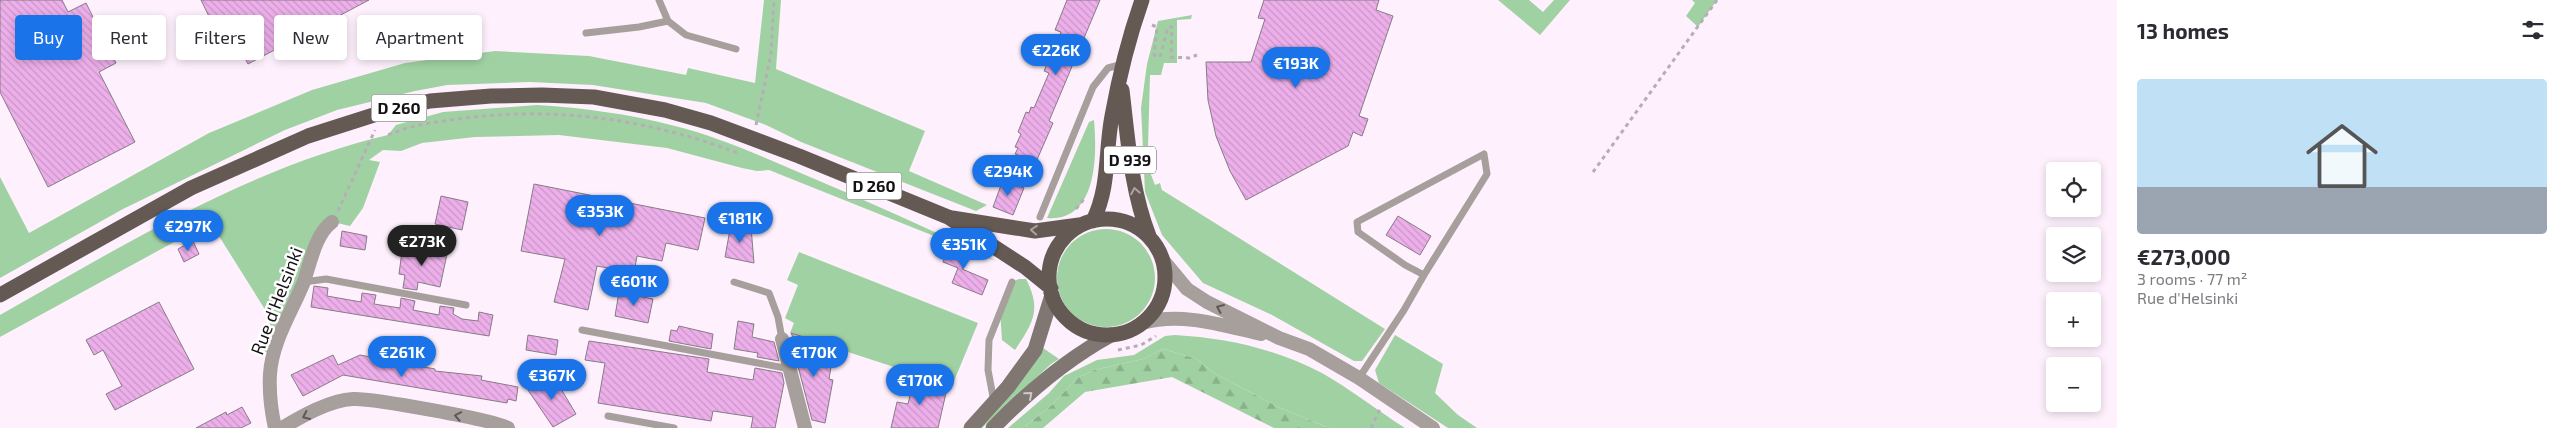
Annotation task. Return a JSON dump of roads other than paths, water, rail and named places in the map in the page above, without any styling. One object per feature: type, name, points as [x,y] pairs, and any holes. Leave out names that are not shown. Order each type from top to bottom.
[{"type":"main road","name":"D 939","points":[[1088,223],[1105,192],[1112,115],[1124,63],[1142,0]]},
{"type":"main road","name":"D 939","points":[[1121,79],[1128,147],[1136,196],[1150,238]]},
{"type":"main road","name":"D 260","points":[[0,295],[192,188],[308,136],[380,112],[430,101],[499,96],[594,97],[665,110],[711,122],[948,217],[1025,267],[1051,291]]},
{"type":"main road","name":"D 260","points":[[948,217],[1035,231],[1088,223]]},
{"type":"main road","points":[[971,428],[1035,350],[1051,291],[1050,273],[1053,258],[1059,244],[1070,233],[1088,223],[1103,219],[1124,221],[1150,238],[1162,258],[1164,270],[1162,294],[1154,310],[1142,323],[1123,332],[1111,334],[1089,332],[1063,314],[1051,291]]},
{"type":"main road","points":[[993,428],[1032,391],[1073,358],[1111,334]]},
{"type":"street","name":"Rue d'Helsinki","points":[[275,428],[271,408],[270,373],[275,348],[310,262],[327,226],[332,222]]},
{"type":"street","points":[[1162,258],[1187,289],[1207,302],[1279,338],[1309,349],[1359,378],[1431,428]]},
{"type":"street","points":[[1142,323],[1162,318],[1177,318],[1209,322],[1279,338]]},
{"type":"street","points":[[782,338],[805,428]]},
{"type":"street","points":[[282,428],[331,404],[353,399],[444,413],[508,428]]},
{"type":"lane","points":[[659,0],[668,21],[686,35],[736,49]]},
{"type":"lane","points":[[586,33],[639,28],[668,21]]},
{"type":"lane","points":[[1040,217],[1093,87],[1108,68],[1124,63]]},
{"type":"lane","points":[[1359,378],[1404,310],[1487,174],[1484,154],[1357,222],[1358,232],[1405,265],[1424,275]]},
{"type":"lane","points":[[303,282],[326,279],[466,305]]},
{"type":"lane","points":[[734,282],[769,293],[778,317],[782,338]]},
{"type":"lane","points":[[994,402],[988,370],[989,340],[1012,282]]},
{"type":"lane","points":[[582,330],[790,369]]},
{"type":"lane","points":[[608,416],[674,428]]}]
